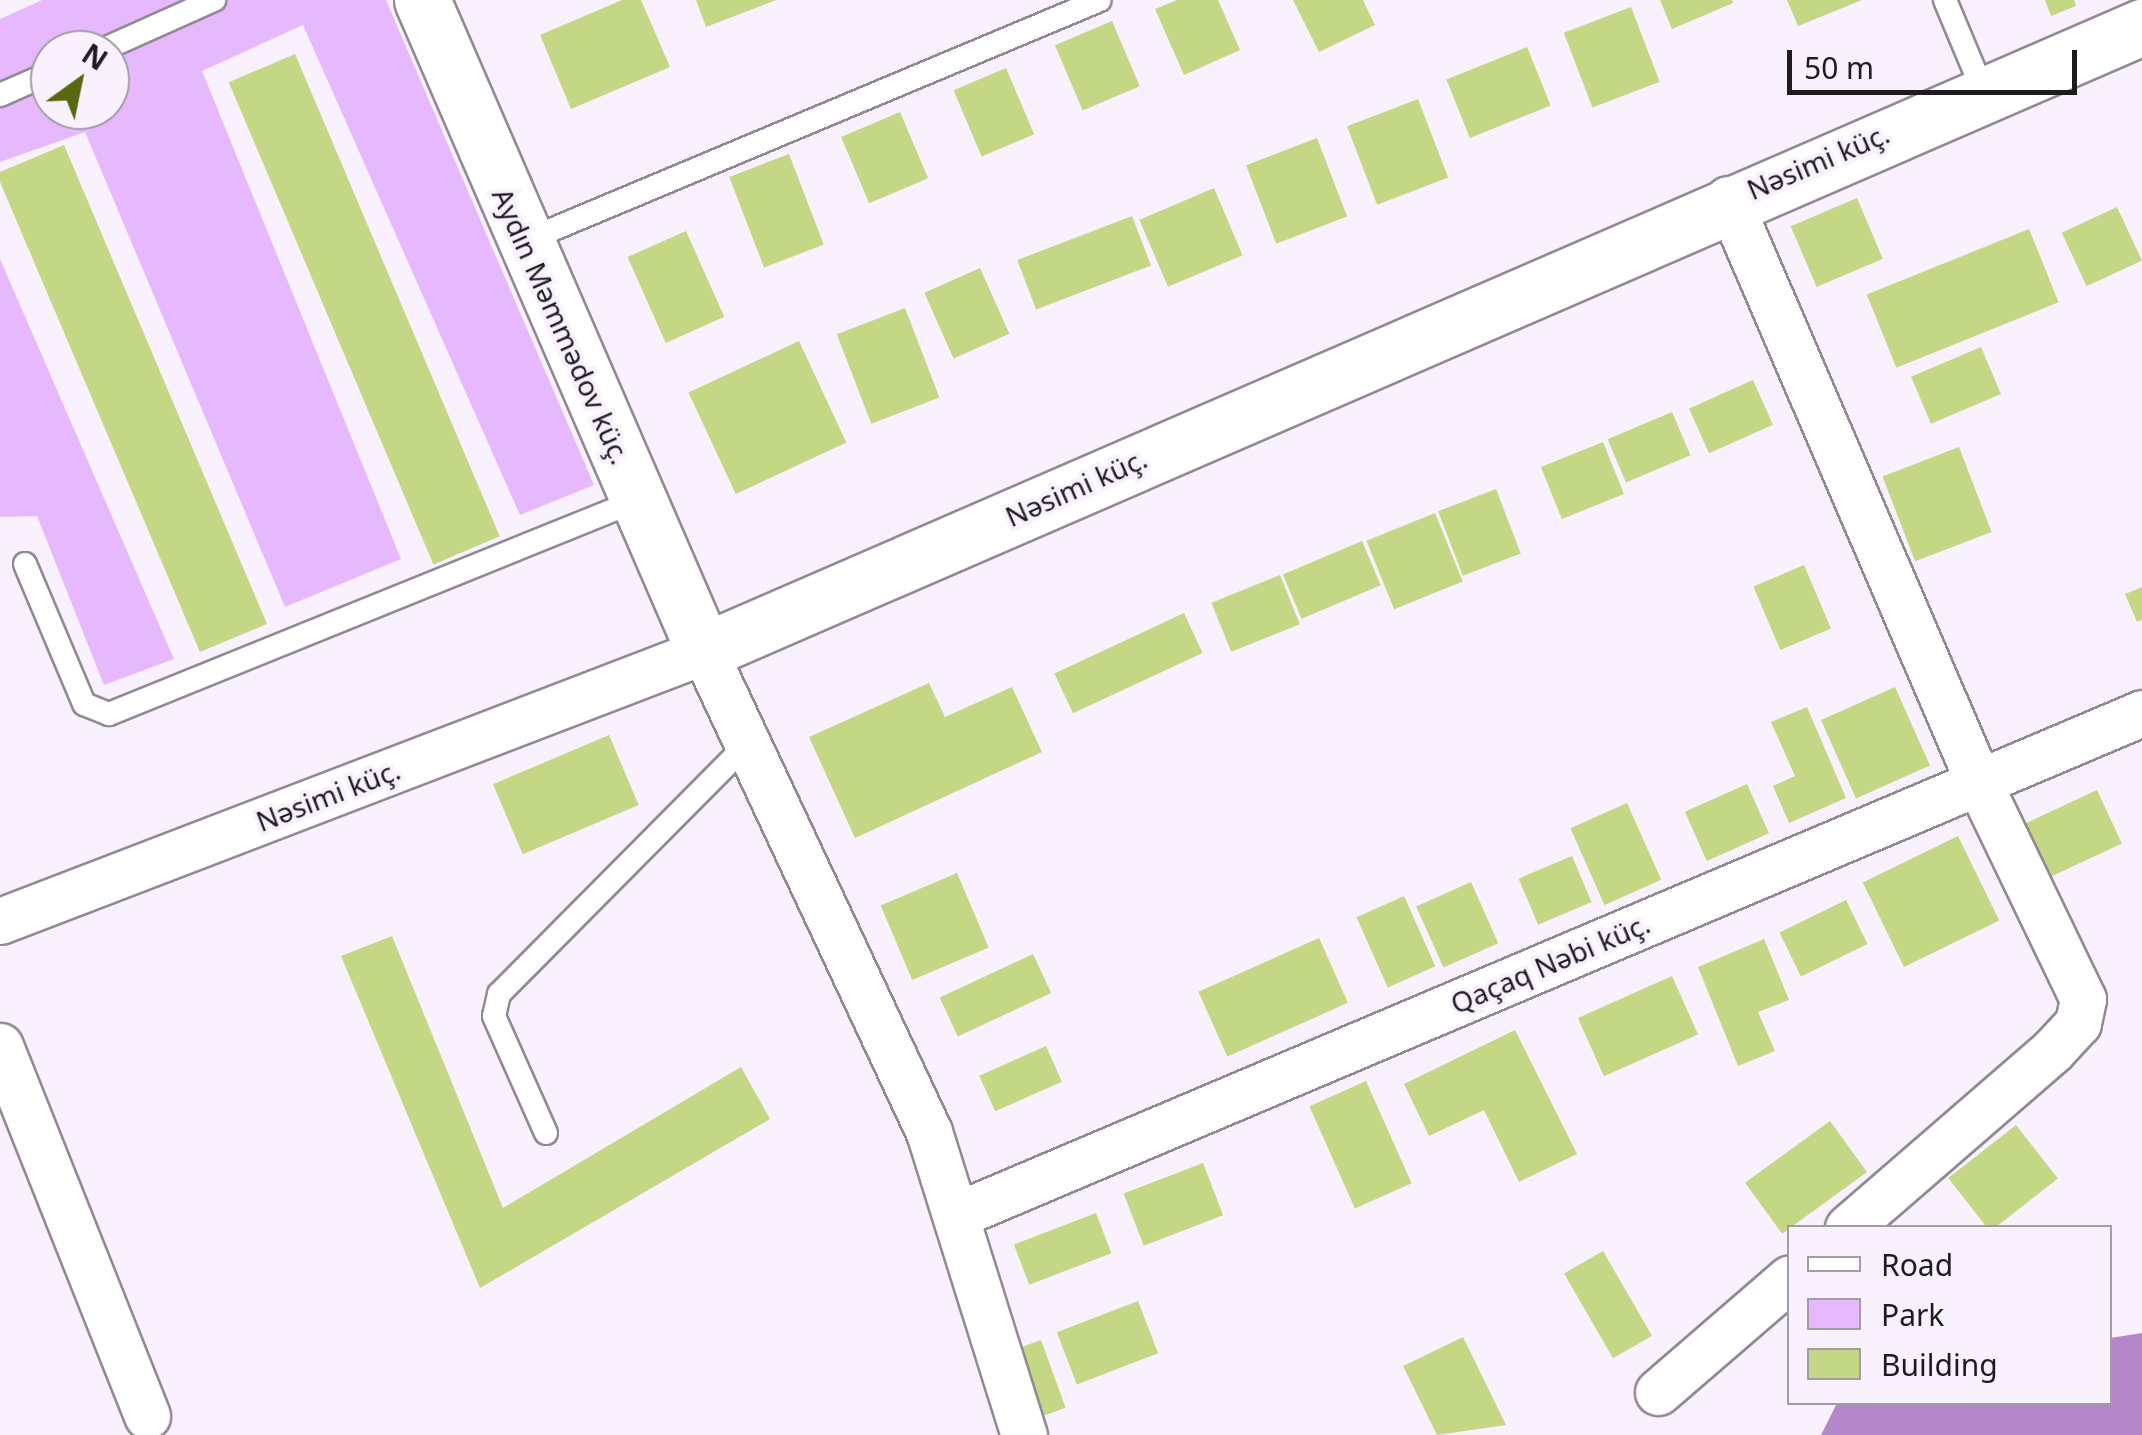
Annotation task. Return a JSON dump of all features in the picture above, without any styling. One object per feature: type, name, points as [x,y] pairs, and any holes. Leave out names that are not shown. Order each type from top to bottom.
[{"type":"street","name":"Aydın Məmmədov küç.","points":[[422,0],[704,651]]},
{"type":"street","name":"Nəsimi küç.","points":[[0,921],[704,651],[1728,199],[2142,27]]},
{"type":"street","points":[[1728,199],[1978,781],[2082,999],[2078,1023],[1851,1225]]},
{"type":"street","points":[[704,651],[960,1214],[1024,1435]]},
{"type":"street","name":"Qaçaq Nəbi küç.","points":[[960,1214],[2142,713]]},
{"type":"street","points":[[0,1046],[147,1416]]},
{"type":"street","points":[[1658,1392],[1787,1281]]},
{"type":"lane","points":[[130,38],[214,0]]},
{"type":"lane","points":[[524,242],[1100,0]]},
{"type":"lane","points":[[1946,0],[1983,91]]},
{"type":"lane","points":[[0,96],[30,82]]},
{"type":"lane","points":[[24,564],[84,704],[109,714],[638,500]]},
{"type":"lane","points":[[546,1134],[494,1016],[499,994],[748,743]]},
{"type":"green space","points":[[42,0],[386,0],[594,485],[520,515],[303,25],[202,71],[401,559],[285,607],[85,132],[0,162],[0,19]]},
{"type":"green space","points":[[0,259],[174,659],[104,685],[37,516],[0,517]]},
{"type":"shaded area","points":[[2142,1333],[2142,1435],[1821,1435],[1836,1405],[2112,1405],[2112,1338]]},
{"type":"building","points":[[622,0],[641,0],[670,67],[571,109],[540,35]]},
{"type":"building","points":[[696,0],[776,0],[706,27]]},
{"type":"building","points":[[1177,0],[1218,0],[1240,50],[1184,75],[1155,9]]},
{"type":"building","points":[[1293,0],[1363,0],[1375,25],[1319,52]]},
{"type":"building","points":[[1660,0],[1732,0],[1733,3],[1672,29]]},
{"type":"building","points":[[1787,0],[1862,0],[1798,26]]},
{"type":"building","points":[[2045,0],[2074,0],[2076,6],[2051,16]]},
{"type":"building","points":[[1631,7],[1660,82],[1592,107],[1564,33]]},
{"type":"building","points":[[1112,21],[1140,86],[1083,111],[1055,45]]},
{"type":"building","points":[[1527,47],[1551,105],[1470,138],[1446,80]]},
{"type":"building","points":[[295,54],[500,536],[433,564],[229,82]]},
{"type":"building","points":[[1006,68],[1034,134],[982,157],[954,90]]},
{"type":"building","points":[[1418,99],[1448,177],[1377,205],[1347,126]]},
{"type":"building","points":[[900,112],[928,178],[869,203],[841,137]]},
{"type":"building","points":[[1317,138],[1347,216],[1276,244],[1246,165]]},
{"type":"building","points":[[64,145],[267,624],[200,652],[0,182],[0,172]]},
{"type":"building","points":[[789,154],[824,245],[764,267],[729,177]]},
{"type":"building","points":[[1214,188],[1243,255],[1168,287],[1139,220]]},
{"type":"building","points":[[1857,198],[1883,259],[1817,287],[1791,226]]},
{"type":"building","points":[[2117,207],[2142,260],[2087,286],[2062,233]]},
{"type":"building","points":[[1132,216],[1151,265],[1036,310],[1017,260]]},
{"type":"building","points":[[2029,229],[2059,302],[1896,368],[1867,295]]},
{"type":"building","points":[[686,231],[724,317],[666,343],[628,257]]},
{"type":"building","points":[[980,268],[1009,334],[954,359],[924,293]]},
{"type":"building","points":[[905,308],[939,398],[871,424],[837,334]]},
{"type":"building","points":[[799,341],[846,443],[736,494],[688,393]]},
{"type":"building","points":[[1981,347],[2001,394],[1931,424],[1911,377]]},
{"type":"building","points":[[1753,380],[1773,425],[1709,453],[1689,408]]},
{"type":"building","points":[[1672,412],[1690,455],[1626,483],[1608,439]]},
{"type":"building","points":[[1603,442],[1624,494],[1562,519],[1541,467]]},
{"type":"building","points":[[1959,447],[1992,532],[1915,561],[1882,476]]},
{"type":"building","points":[[1496,489],[1521,553],[1463,576],[1438,511]]},
{"type":"building","points":[[1435,513],[1463,582],[1394,609],[1366,541]]},
{"type":"building","points":[[1362,541],[1381,585],[1302,619],[1283,575]]},
{"type":"building","points":[[1804,565],[1831,629],[1780,650],[1753,586]]},
{"type":"building","points":[[1280,575],[1300,624],[1231,652],[1211,603]]},
{"type":"building","points":[[2142,587],[2142,620],[2137,622],[2125,594]]},
{"type":"building","points":[[1184,613],[1203,653],[1073,713],[1054,673]]},
{"type":"building","points":[[929,683],[945,717],[1012,687],[1042,752],[855,838],[809,737]]},
{"type":"building","points":[[1895,687],[1930,766],[1856,799],[1821,720]]},
{"type":"building","points":[[1807,707],[1846,798],[1789,823],[1773,786],[1795,776],[1771,722]]},
{"type":"building","points":[[609,735],[639,805],[523,854],[493,784]]},
{"type":"building","points":[[1747,784],[1769,833],[1707,861],[1685,812]]},
{"type":"building","points":[[2097,790],[2122,843],[2043,880],[2018,827]]},
{"type":"building","points":[[1627,803],[1661,880],[1605,905],[1570,828]]},
{"type":"building","points":[[1958,836],[1999,920],[1904,967],[1863,882]]},
{"type":"building","points":[[1572,856],[1592,902],[1538,925],[1519,879]]},
{"type":"building","points":[[957,873],[989,948],[912,980],[881,905]]},
{"type":"building","points":[[1471,882],[1498,943],[1443,968],[1416,906]]},
{"type":"building","points":[[1404,896],[1435,966],[1388,987],[1356,917]]},
{"type":"building","points":[[1846,900],[1867,944],[1801,976],[1779,932]]},
{"type":"building","points":[[392,936],[503,1208],[741,1067],[770,1119],[480,1288],[341,956]]},
{"type":"building","points":[[1319,938],[1348,1003],[1227,1057],[1198,992]]},
{"type":"building","points":[[1764,939],[1789,1000],[1758,1012],[1775,1051],[1738,1066],[1698,967]]},
{"type":"building","points":[[1033,954],[1051,993],[958,1037],[940,998]]},
{"type":"building","points":[[1672,976],[1698,1034],[1604,1076],[1578,1018]]},
{"type":"building","points":[[1515,1030],[1577,1154],[1519,1182],[1484,1110],[1429,1136],[1404,1084]]},
{"type":"building","points":[[1046,1046],[1062,1082],[995,1111],[979,1076]]},
{"type":"building","points":[[1366,1081],[1412,1183],[1355,1209],[1309,1106]]},
{"type":"building","points":[[1830,1121],[1867,1172],[1794,1225],[1787,1225],[1782,1234],[1745,1183]]},
{"type":"building","points":[[2016,1125],[2058,1179],[1998,1225],[1985,1225],[1948,1178]]},
{"type":"building","points":[[1203,1163],[1223,1215],[1144,1246],[1124,1193]]},
{"type":"building","points":[[1096,1213],[1111,1253],[1029,1285],[1014,1245]]},
{"type":"building","points":[[1603,1251],[1652,1336],[1613,1358],[1564,1274]]},
{"type":"building","points":[[1138,1301],[1158,1353],[1077,1384],[1057,1332]]},
{"type":"building","points":[[1463,1337],[1506,1425],[1437,1435],[1403,1366]]},
{"type":"building","points":[[1041,1340],[1066,1408],[1037,1418],[1013,1350]]}]
